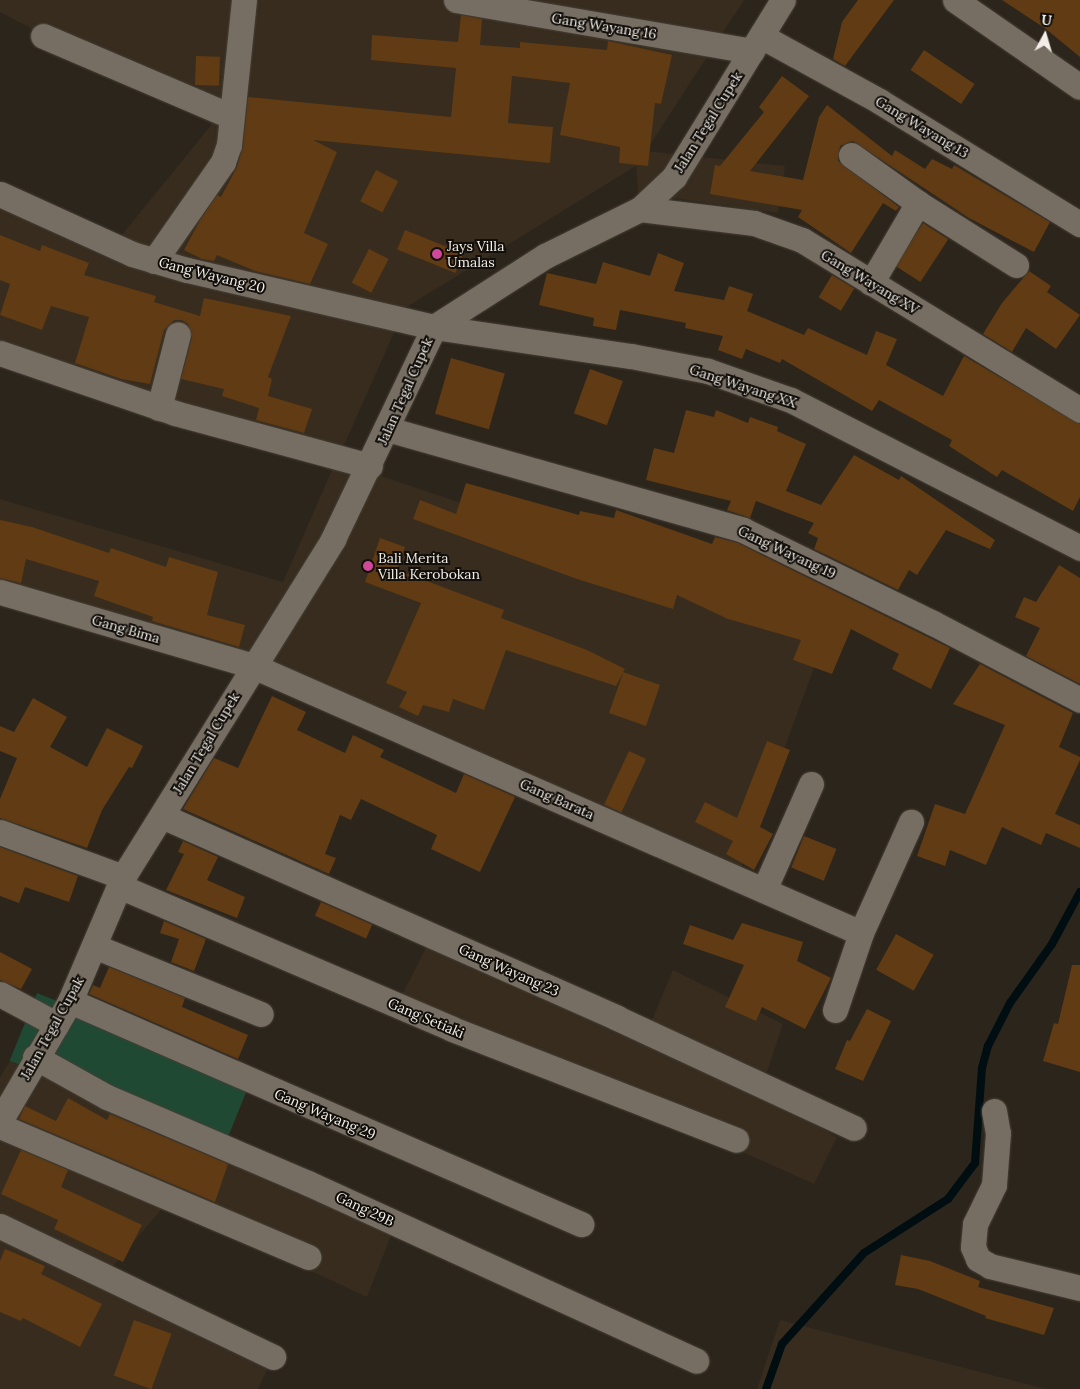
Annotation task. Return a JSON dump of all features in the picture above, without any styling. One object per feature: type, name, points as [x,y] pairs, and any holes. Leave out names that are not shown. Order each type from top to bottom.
[{"type":"street","points":[[154,260],[223,162],[229,145],[244,0]]},
{"type":"street","name":"Gang Wayang 16","points":[[456,0],[756,44]]},
{"type":"street","name":"Jalan Tegal Cupek","points":[[121,882],[333,539],[388,429],[434,326],[545,256],[640,209],[674,177],[783,0]]},
{"type":"street","points":[[955,0],[1080,87]]},
{"type":"street","points":[[43,36],[231,116]]},
{"type":"street","name":"Gang Wayang 13","points":[[756,44],[879,100],[1080,224]]},
{"type":"street","points":[[852,155],[918,204],[1016,265]]},
{"type":"street","name":"Gang Wayang 20","points":[[0,194],[78,232],[154,260],[434,326]]},
{"type":"street","points":[[871,282],[918,204]]},
{"type":"street","name":"Gang Wayang XV","points":[[640,209],[754,223],[779,230],[871,282],[1080,410]]},
{"type":"street","name":"Gang Wayang XX","points":[[434,326],[631,356],[708,371],[791,400],[1080,548]]},
{"type":"street","points":[[159,408],[178,334]]},
{"type":"street","points":[[0,353],[159,408],[370,466]]},
{"type":"street","name":"Gang Wayang 19","points":[[388,429],[743,530],[932,623],[1080,700]]},
{"type":"street","name":"Gang Bima","points":[[0,592],[253,666]]},
{"type":"street","name":"Gang Barata","points":[[253,666],[861,933]]},
{"type":"street","points":[[764,890],[811,784]]},
{"type":"street","name":"Gang Wayang 23","points":[[162,816],[617,1018],[854,1128]]},
{"type":"street","points":[[834,1010],[861,933],[911,822]]},
{"type":"street","name":"Gang Setiaki","points":[[0,832],[121,882],[452,1029],[736,1140]]},
{"type":"street","name":"Jalan Tegal Cupak","points":[[0,1121],[35,1057],[70,1001],[121,882]]},
{"type":"street","points":[[94,946],[261,1014]]},
{"type":"street","points":[[0,994],[56,1024]]},
{"type":"street","name":"Gang Wayang 29","points":[[70,1001],[581,1224]]},
{"type":"street","name":"Gang 29B","points":[[35,1057],[107,1097],[308,1183],[696,1360]]},
{"type":"street","points":[[994,1111],[998,1134],[994,1185],[975,1224],[973,1247],[978,1259],[990,1266],[1080,1288]]},
{"type":"street","points":[[0,1126],[308,1258]]},
{"type":"street","points":[[0,1226],[273,1357]]},
{"type":"shaded area","points":[[0,0],[744,0],[646,151],[785,166],[778,213],[638,193],[636,166],[405,308],[337,461],[829,627],[738,875],[227,664],[0,591],[0,499],[283,582],[336,461],[0,340],[0,195],[107,253],[212,124],[0,12]]},
{"type":"shaded area","points":[[430,940],[645,1037],[673,970],[783,1024],[760,1093],[837,1137],[814,1184],[400,999]]},
{"type":"shaded area","points":[[10,1061],[217,1155],[394,1228],[367,1297],[166,1204],[102,1279],[270,1364],[258,1389],[0,1389],[0,1077]]},
{"type":"shaded area","points":[[780,1320],[1046,1389],[757,1389]]},
{"type":"green space","points":[[37,993],[251,1080],[224,1147],[10,1061]]},
{"type":"building","points":[[858,0],[894,0],[845,66],[833,59],[842,22]]},
{"type":"building","points":[[1002,0],[1080,0],[1080,57],[1046,29]]},
{"type":"building","points":[[461,15],[482,19],[480,45],[520,48],[520,42],[607,50],[608,41],[672,55],[661,104],[655,103],[648,166],[619,163],[620,147],[560,135],[570,83],[512,76],[508,123],[553,127],[550,163],[313,140],[337,152],[304,233],[328,244],[310,284],[255,271],[217,255],[214,261],[202,259],[184,250],[200,220],[217,195],[221,197],[237,167],[243,147],[248,97],[451,117],[456,68],[371,60],[372,35],[458,42]]},
{"type":"building","points":[[924,50],[975,84],[961,104],[911,70]]},
{"type":"building","points":[[196,56],[220,57],[219,86],[195,85]]},
{"type":"building","points":[[782,76],[809,96],[750,171],[803,180],[819,117],[827,105],[892,156],[895,150],[925,169],[932,159],[952,169],[954,165],[1050,222],[1034,252],[969,218],[853,141],[840,146],[838,161],[899,207],[896,211],[883,203],[851,253],[798,217],[802,210],[710,194],[715,165],[720,166],[764,112],[759,107]]},
{"type":"building","points":[[376,170],[398,181],[382,213],[360,201]]},
{"type":"building","points":[[923,223],[948,239],[920,282],[895,266]]},
{"type":"building","points":[[405,230],[463,254],[456,273],[397,249]]},
{"type":"building","points":[[0,235],[40,251],[42,245],[89,263],[84,275],[156,296],[154,302],[200,316],[204,298],[291,316],[268,377],[272,379],[268,396],[312,409],[304,433],[256,420],[259,408],[222,396],[224,389],[181,379],[192,337],[188,324],[182,320],[174,320],[164,330],[150,384],[121,379],[75,363],[89,317],[51,306],[42,330],[0,315],[10,284],[0,280]]},
{"type":"building","points":[[369,249],[389,259],[371,293],[352,283]]},
{"type":"building","points":[[658,253],[684,263],[674,291],[724,300],[729,286],[753,294],[747,311],[804,335],[808,328],[867,355],[876,331],[897,339],[886,365],[943,396],[964,356],[1080,424],[1080,497],[1073,511],[1002,470],[997,477],[949,446],[952,440],[879,400],[872,411],[782,359],[780,363],[746,349],[742,359],[718,350],[723,336],[685,328],[686,323],[620,310],[616,330],[593,326],[594,318],[539,305],[547,273],[596,284],[603,262],[650,276]]},
{"type":"building","points":[[1029,271],[1051,286],[1047,292],[1080,315],[1056,349],[1026,328],[1012,352],[983,334],[1002,303]]},
{"type":"building","points":[[832,275],[854,288],[841,311],[819,297]]},
{"type":"building","points":[[451,358],[505,373],[489,429],[435,414]]},
{"type":"building","points":[[590,369],[623,381],[607,425],[574,413]]},
{"type":"building","points":[[686,410],[714,417],[716,410],[748,423],[750,417],[778,427],[777,431],[806,444],[786,491],[821,505],[854,455],[899,480],[901,476],[995,540],[990,549],[946,530],[917,575],[909,570],[898,590],[814,549],[818,538],[808,533],[814,523],[756,501],[750,518],[727,510],[731,501],[646,480],[654,448],[674,453]]},
{"type":"building","points":[[466,483],[579,515],[580,511],[614,518],[616,510],[712,544],[715,537],[738,543],[950,648],[931,689],[892,669],[899,654],[851,629],[832,674],[793,660],[801,640],[728,619],[677,595],[673,609],[577,579],[413,519],[420,500],[456,514]]},
{"type":"building","points":[[0,520],[32,527],[109,553],[111,548],[166,567],[169,557],[218,572],[207,615],[245,625],[239,647],[152,621],[153,617],[94,596],[99,581],[26,559],[21,583],[0,578]]},
{"type":"building","points":[[380,538],[405,547],[397,570],[504,610],[501,618],[587,650],[625,669],[623,672],[660,685],[646,726],[609,713],[623,673],[616,686],[506,650],[484,710],[453,699],[449,712],[423,705],[418,716],[399,707],[407,692],[386,683],[421,603],[365,582]]},
{"type":"building","points":[[1059,565],[1080,578],[1080,684],[1026,656],[1040,628],[1015,617],[1024,597],[1036,602]]},
{"type":"building","points":[[980,664],[1073,713],[1059,747],[1080,757],[1080,760],[1055,814],[1080,825],[1080,848],[1046,833],[1041,845],[1002,827],[986,865],[950,850],[945,866],[917,856],[935,804],[965,814],[1005,725],[953,704]]},
{"type":"building","points":[[272,696],[306,712],[297,730],[345,753],[353,735],[384,750],[380,757],[456,793],[464,774],[515,797],[480,872],[431,849],[437,835],[361,799],[351,820],[340,815],[325,854],[336,858],[329,874],[183,809],[214,758],[238,768]]},
{"type":"building","points":[[33,698],[67,717],[50,747],[87,767],[107,728],[143,746],[132,768],[129,767],[102,810],[87,848],[0,818],[0,799],[17,758],[0,751],[0,726],[14,732]]},
{"type":"building","points":[[767,741],[790,750],[760,827],[773,834],[754,870],[726,854],[733,841],[695,822],[705,802],[737,818]]},
{"type":"building","points":[[629,751],[646,759],[621,813],[604,804]]},
{"type":"building","points":[[804,836],[836,849],[824,881],[791,868]]},
{"type":"building","points":[[183,841],[218,857],[207,880],[245,897],[237,918],[166,890],[184,854],[178,852]]},
{"type":"building","points":[[0,847],[78,876],[69,902],[25,887],[19,903],[0,896]]},
{"type":"building","points":[[321,902],[372,925],[366,938],[315,916]]},
{"type":"building","points":[[164,921],[206,939],[194,971],[171,962],[179,939],[160,933]]},
{"type":"building","points":[[742,923],[803,942],[797,961],[831,978],[805,1029],[762,1007],[756,1021],[725,1007],[744,965],[683,944],[690,925],[733,940]]},
{"type":"building","points":[[896,934],[934,955],[914,991],[876,970]]},
{"type":"building","points":[[0,952],[32,969],[21,989],[0,980]]},
{"type":"building","points":[[1072,965],[1080,965],[1080,1072],[1043,1061],[1054,1023],[1058,1024]]},
{"type":"building","points":[[109,967],[185,998],[182,1007],[248,1035],[238,1059],[89,994],[93,985],[100,988]]},
{"type":"building","points":[[867,1009],[891,1021],[863,1081],[835,1069],[847,1040],[850,1041]]},
{"type":"building","points":[[68,1098],[107,1120],[110,1114],[228,1164],[215,1202],[19,1119],[25,1106],[56,1121]]},
{"type":"building","points":[[21,1150],[68,1170],[61,1187],[142,1225],[123,1262],[54,1229],[58,1220],[1,1194]]},
{"type":"building","points":[[5,1249],[45,1266],[41,1274],[102,1304],[80,1347],[23,1318],[21,1321],[0,1312],[0,1261]]},
{"type":"building","points":[[901,1255],[930,1261],[980,1281],[978,1287],[1054,1308],[1044,1335],[985,1318],[986,1316],[918,1289],[895,1285]]},
{"type":"building","points":[[134,1320],[172,1334],[151,1389],[114,1375]]},
{"type":"waterway","points":[[766,1389],[782,1344],[864,1253],[948,1199],[975,1163],[982,1068],[988,1046],[1010,1003],[1052,944],[1080,892]]},
{"type":"place","name":"Jays Villa Umalas","points":[[437,254]]},
{"type":"place","name":"Bali Merita Villa Kerobokan","points":[[368,566]]}]
